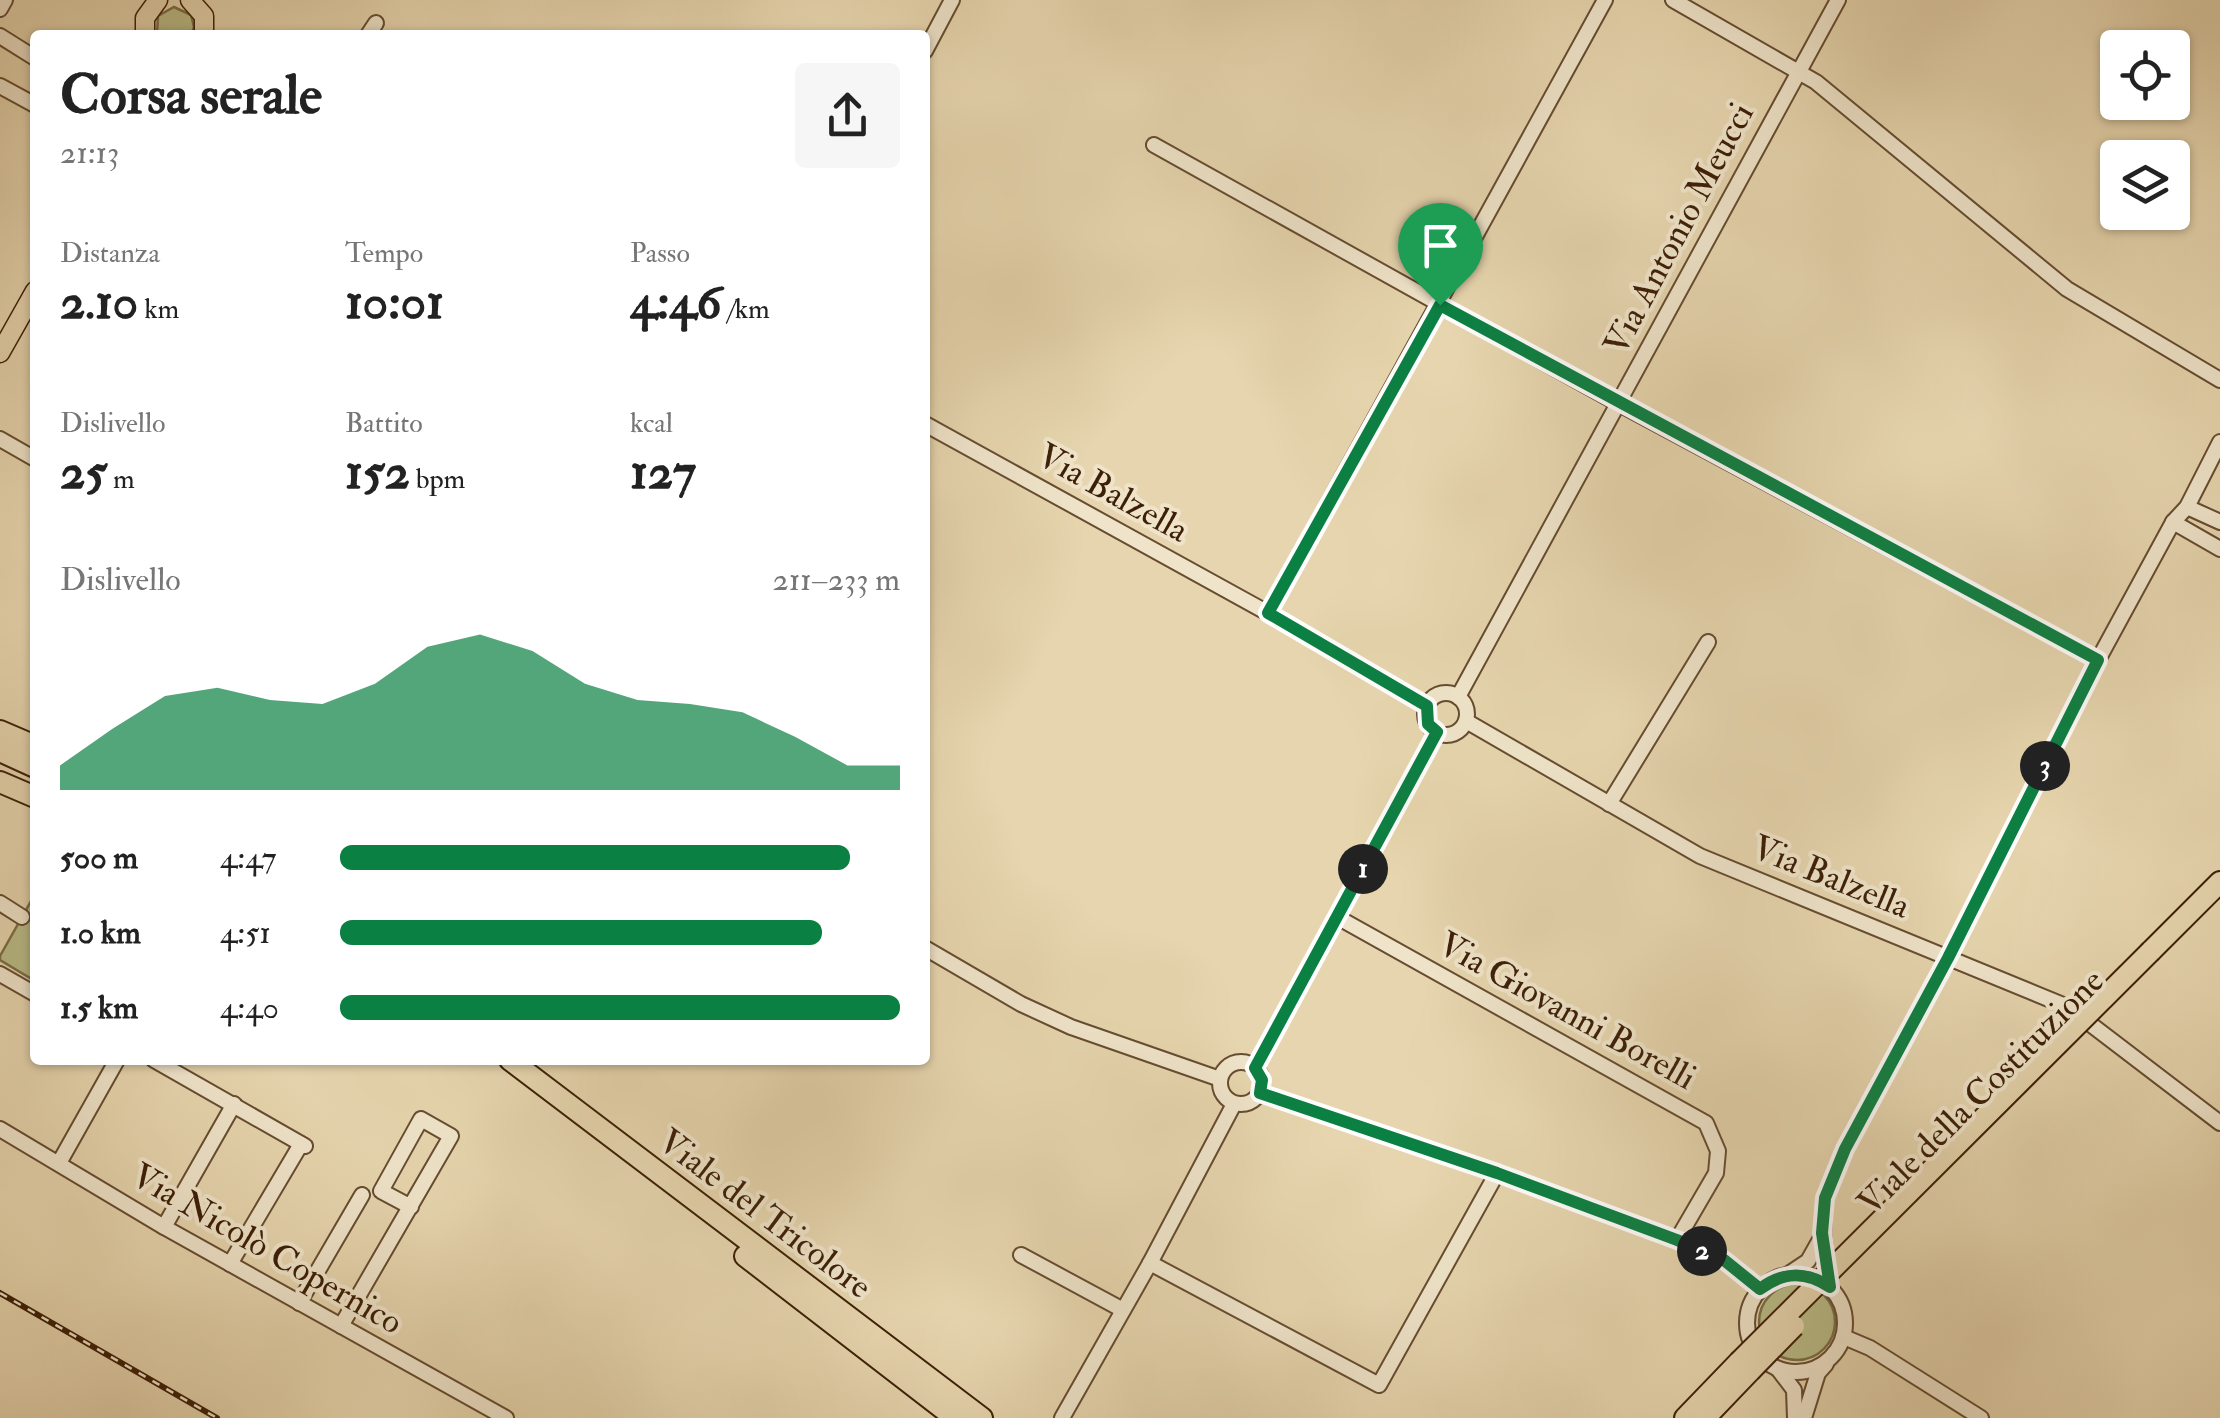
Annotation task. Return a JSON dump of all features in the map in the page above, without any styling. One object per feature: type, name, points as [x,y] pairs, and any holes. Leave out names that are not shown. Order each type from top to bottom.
[{"type":"highway","points":[[0,731],[30,744]]},
{"type":"highway","points":[[0,751],[30,765]]},
{"type":"highway","points":[[0,766],[30,779]]},
{"type":"highway","points":[[0,782],[30,795]]},
{"type":"highway","name":"Viale della Costituzione","points":[[2153,958],[2220,882]]},
{"type":"highway","name":"Viale della Costituzione","points":[[1705,1418],[1744,1367],[2153,958],[2220,898]]},
{"type":"highway","name":"Viale del Tricolore","points":[[497,1065],[982,1418]]},
{"type":"highway","name":"Viale del Tricolore","points":[[516,1065],[676,1196]]},
{"type":"highway","name":"Viale del Tricolore","points":[[699,1212],[955,1418]]},
{"type":"highway","points":[[1686,1418],[1744,1367]]},
{"type":"main road","points":[[145,30],[144,18],[157,0]]},
{"type":"main road","points":[[192,0],[204,16],[204,30]]},
{"type":"main road","points":[[0,354],[30,300]]},
{"type":"street","points":[[0,9],[5,0]]},
{"type":"street","points":[[930,42],[952,0]]},
{"type":"street","points":[[1268,613],[1605,0]]},
{"type":"street","points":[[1674,0],[1798,70],[1887,138],[2066,289],[2220,380]]},
{"type":"street","name":"Via Antonio Meucci","points":[[1458,697],[1838,0]]},
{"type":"street","points":[[0,36],[30,55]]},
{"type":"street","points":[[0,86],[30,102]]},
{"type":"street","points":[[1154,145],[1619,404],[2098,660]]},
{"type":"street","name":"Via Balzella","points":[[930,427],[1268,613],[1427,706]]},
{"type":"street","points":[[0,439],[30,456]]},
{"type":"street","points":[[1794,1418],[1794,1390],[1778,1369],[1756,1352],[1747,1327],[1748,1313],[1760,1289],[1808,1261],[1817,1250],[1825,1198],[1845,1149],[1948,958],[2098,660],[2220,442]]},
{"type":"street","points":[[2187,507],[2220,522]]},
{"type":"street","points":[[2173,522],[2220,549]]},
{"type":"street","points":[[1609,804],[1708,642]]},
{"type":"street","points":[[1440,694],[1458,697],[1466,708],[1466,721],[1450,734],[1437,732],[1428,724],[1427,706],[1440,694]]},
{"type":"street","name":"Via Balzella","points":[[1466,721],[1700,856],[2068,1008],[2220,1123]]},
{"type":"street","points":[[1255,1068],[1437,732]]},
{"type":"street","points":[[0,904],[22,917]]},
{"type":"street","name":"Via Giovanni Borelli","points":[[1337,916],[1706,1123],[1718,1151],[1716,1173],[1677,1240]]},
{"type":"street","points":[[930,951],[1070,1028],[1220,1079]]},
{"type":"street","points":[[0,974],[30,991]]},
{"type":"street","points":[[1237,1062],[1255,1068],[1262,1080],[1260,1093],[1252,1102],[1234,1104],[1224,1096],[1220,1079],[1226,1068],[1237,1062]]},
{"type":"street","points":[[58,1163],[114,1065]]},
{"type":"street","points":[[163,1065],[303,1145],[230,1264]]},
{"type":"street","points":[[1260,1093],[1497,1173],[1677,1240],[1724,1260],[1760,1289]]},
{"type":"street","points":[[164,1226],[234,1104]]},
{"type":"street","points":[[1062,1418],[1234,1104]]},
{"type":"street","points":[[341,1326],[411,1208],[451,1136],[422,1119],[381,1191],[411,1208]]},
{"type":"street","name":"Via Nicolò Copernico","points":[[0,1129],[230,1264],[506,1418]]},
{"type":"street","points":[[1150,1263],[1379,1385],[1497,1173]]},
{"type":"street","points":[[300,1303],[362,1196]]},
{"type":"street","points":[[1804,1418],[1818,1373],[1844,1337],[1844,1310],[1830,1287],[1822,1233]]},
{"type":"street","points":[[1021,1255],[1123,1310]]},
{"type":"street","points":[[1787,1274],[1802,1274],[1830,1287]]},
{"type":"street","points":[[1844,1337],[1870,1348],[1982,1418]]},
{"type":"street","points":[[1778,1369],[1805,1372],[1829,1360]]},
{"type":"green space","points":[[174,7],[191,15],[194,27],[157,30],[158,16]]},
{"type":"green space","points":[[30,903],[30,978],[0,960]]},
{"type":"green space","points":[[1797,1284],[1824,1295],[1835,1322],[1824,1349],[1797,1360],[1770,1349],[1759,1322],[1770,1295]]},
{"type":"railway","points":[[0,1293],[217,1418]]},
{"type":"route","points":[[1440,305],[2098,660],[1948,958],[1845,1149],[1825,1198],[1822,1233],[1830,1287],[1817,1278],[1787,1274],[1760,1289],[1724,1260],[1677,1240],[1497,1173],[1260,1093],[1262,1080],[1255,1068],[1437,732],[1428,724],[1427,706],[1268,613],[1440,305]]}]
